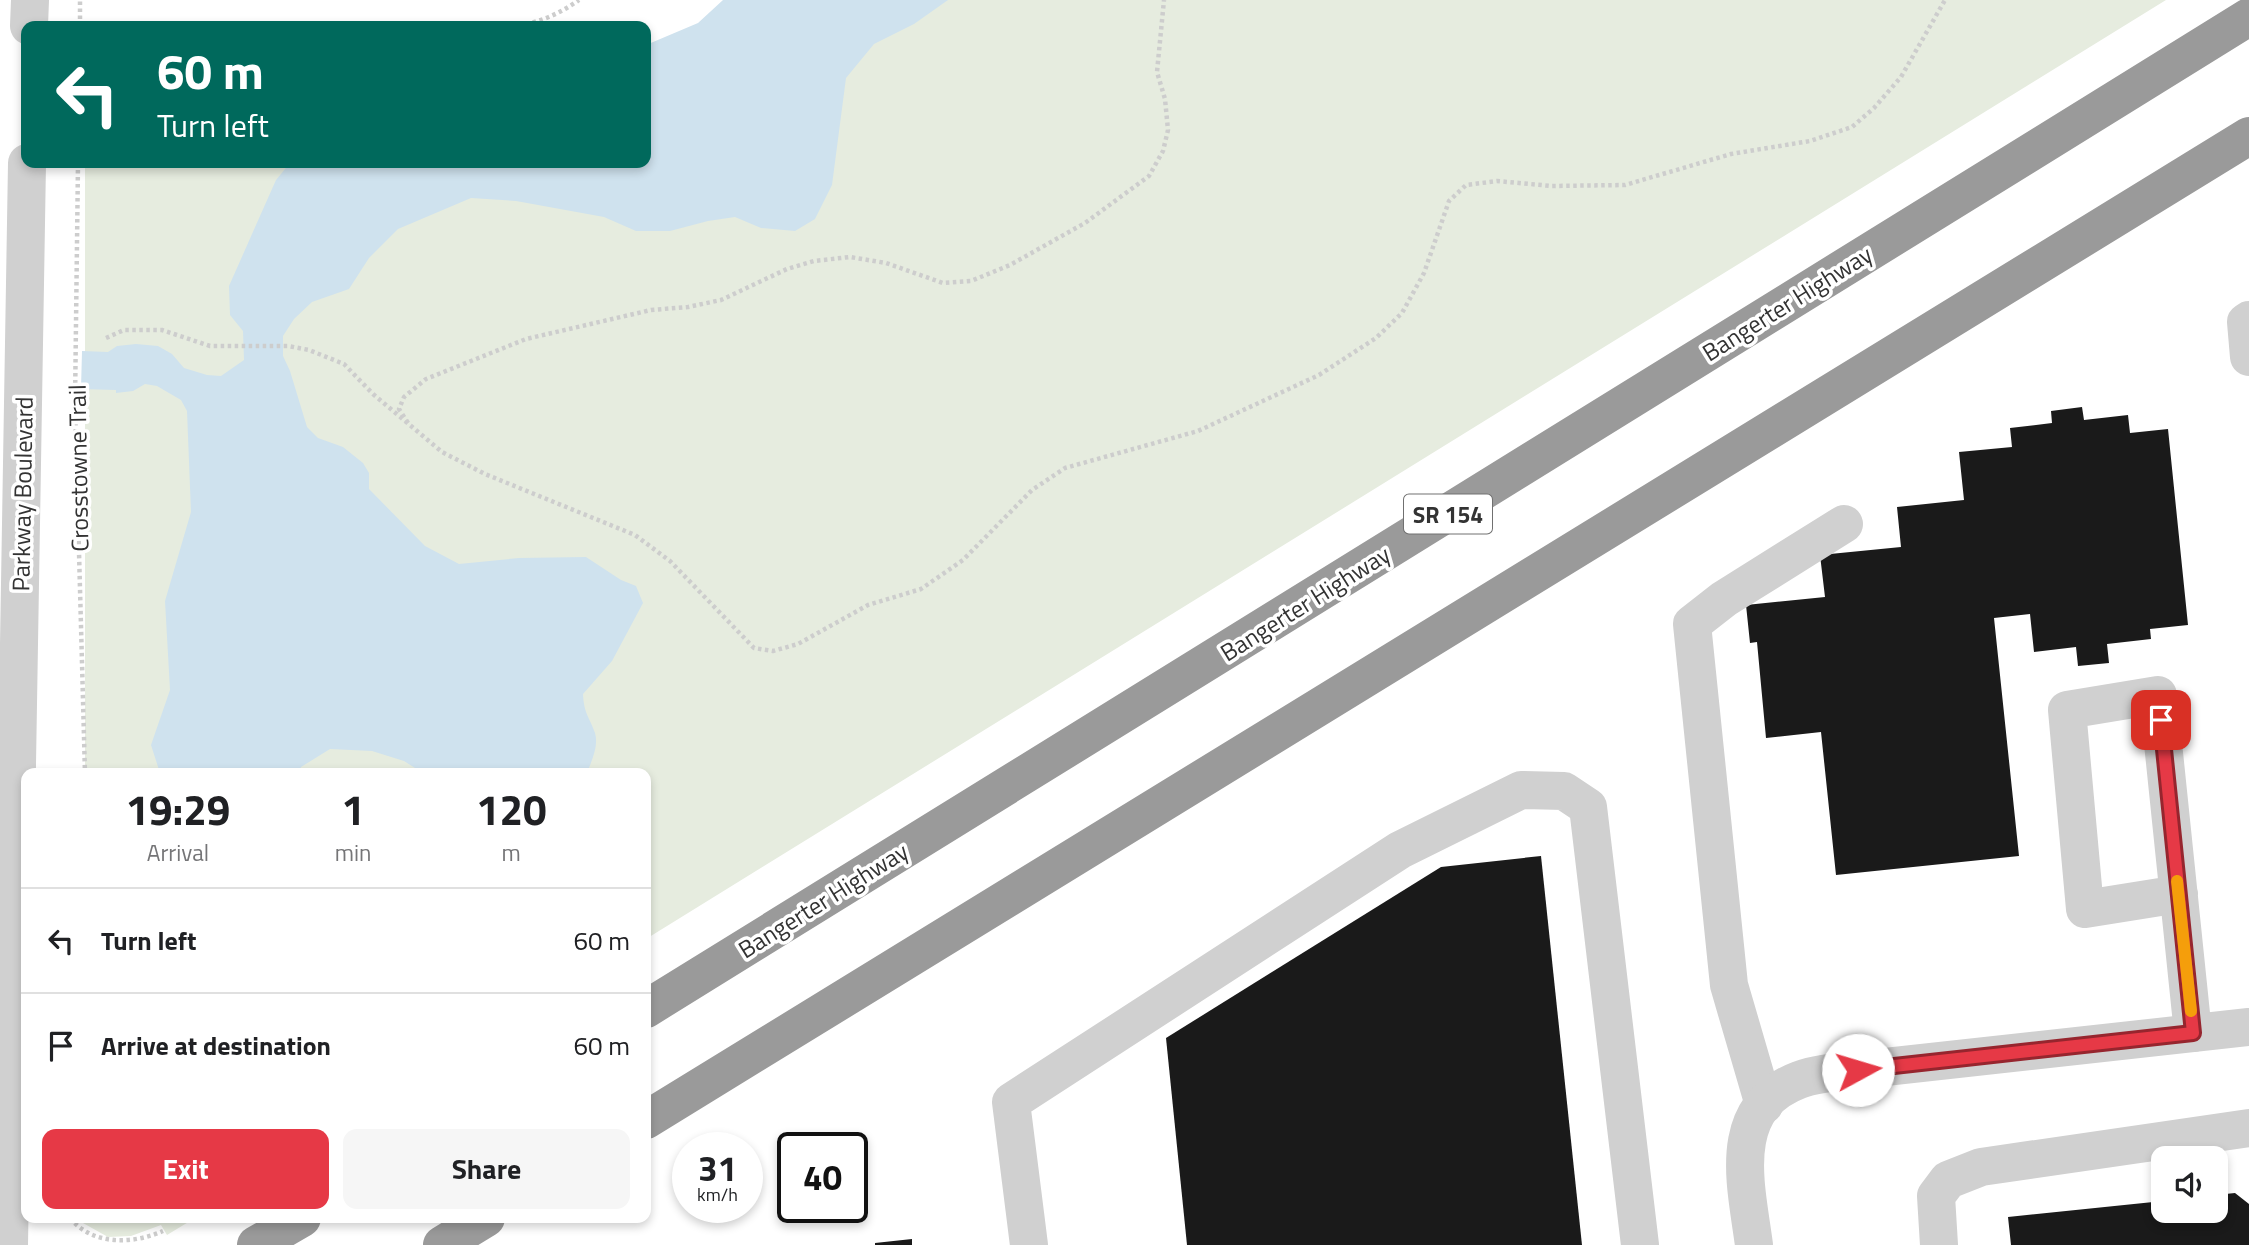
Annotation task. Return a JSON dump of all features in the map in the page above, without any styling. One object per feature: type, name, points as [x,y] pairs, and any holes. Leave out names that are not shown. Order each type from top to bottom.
[{"type":"highway","name":"Bangerter Highway","points":[[651,1006],[2249,17]]},
{"type":"highway","points":[[651,1117],[2249,136]]},
{"type":"highway","points":[[256,1245],[293,1223]]},
{"type":"highway","points":[[442,1245],[478,1223]]},
{"type":"street","points":[[29,21],[30,0]]},
{"type":"street","name":"Parkway Boulevard","points":[[9,1245],[27,168]]},
{"type":"street","points":[[2249,320],[2246,322],[2249,358]]},
{"type":"street","points":[[1764,1105],[1729,985],[1692,624],[1724,599],[1844,524]]},
{"type":"street","points":[[2179,894],[2085,909],[2067,710],[2158,695],[2179,894],[2193,1033]]},
{"type":"street","points":[[1029,1245],[1011,1102],[1400,850],[1521,790],[1564,791],[1588,807],[1640,1245]]},
{"type":"street","points":[[1754,1245],[1746,1179],[1746,1144],[1756,1116],[1774,1094],[1784,1087],[1819,1075],[2249,1027]]},
{"type":"street","points":[[1939,1245],[1936,1196],[1948,1180],[1981,1167],[2249,1128]]},
{"type":"path","points":[[80,0],[80,21]]},
{"type":"path","points":[[537,21],[563,11],[579,0]]},
{"type":"path","points":[[413,429],[399,409],[404,397],[426,379],[526,340],[651,310],[688,307],[722,300],[787,269],[814,261],[850,257],[886,263],[943,283],[971,281],[1010,265],[1085,223],[1149,176],[1163,151],[1168,130],[1165,99],[1157,72],[1164,0]]},
{"type":"path","points":[[106,338],[124,330],[162,330],[210,346],[288,346],[309,350],[344,363],[373,394],[442,452],[485,474],[635,535],[670,561],[754,648],[773,650],[798,644],[868,605],[921,589],[962,560],[1032,490],[1065,468],[1198,431],[1319,375],[1376,338],[1402,313],[1424,273],[1449,201],[1466,186],[1497,181],[1552,186],[1625,185],[1731,154],[1810,141],[1852,127],[1874,108],[1901,77],[1945,0]]},
{"type":"path","name":"Crosstowne Trail","points":[[78,168],[75,404],[85,768]]},
{"type":"path","points":[[73,1223],[86,1234],[114,1244],[136,1242],[163,1231]]},
{"type":"shaded area","points":[[764,0],[2166,0],[651,936],[651,768],[85,768],[85,168],[651,168],[651,156]]},
{"type":"shaded area","points":[[83,1223],[187,1223],[167,1235],[161,1225],[131,1236],[108,1237]]},
{"type":"water","points":[[723,0],[948,0],[914,24],[874,44],[846,78],[832,185],[815,219],[795,231],[761,228],[735,217],[670,231],[636,231],[604,217],[516,201],[471,198],[398,229],[369,258],[349,289],[312,302],[294,319],[283,336],[283,356],[307,427],[318,438],[343,447],[363,463],[369,473],[369,489],[425,546],[459,564],[519,558],[586,557],[621,580],[636,586],[643,603],[612,661],[583,694],[596,738],[589,768],[415,768],[404,761],[372,751],[330,749],[301,768],[158,768],[151,745],[170,690],[165,601],[191,512],[187,411],[181,400],[157,386],[145,384],[133,391],[116,393],[116,390],[81,389],[82,351],[108,352],[117,346],[136,344],[158,346],[172,354],[184,368],[221,376],[244,360],[243,331],[230,315],[229,286],[276,180],[286,168],[651,168],[651,43],[698,23]]},
{"type":"building","points":[[2082,407],[2084,420],[2128,415],[2130,433],[2168,429],[2188,625],[2150,629],[2151,639],[2107,644],[2109,663],[2078,666],[2076,647],[2034,652],[2030,614],[1994,618],[2019,856],[1836,875],[1821,732],[1766,738],[1757,642],[1750,643],[1746,605],[1825,597],[1820,555],[1901,547],[1897,507],[1964,500],[1959,452],[2012,447],[2010,428],[2052,423],[2051,411]]},
{"type":"building","points":[[1541,856],[1582,1245],[1187,1245],[1166,1038],[1441,867]]},
{"type":"building","points":[[2235,1193],[2249,1204],[2249,1245],[2011,1245],[2008,1217],[2151,1202],[2151,1223],[2228,1223],[2228,1194]]},
{"type":"building","points":[[912,1239],[912,1245],[875,1245],[875,1243]]},
{"type":"slow traffic","points":[[2177,881],[2191,1011]]},
{"type":"route","points":[[1858,1070],[2193,1033],[2161,720]]}]
